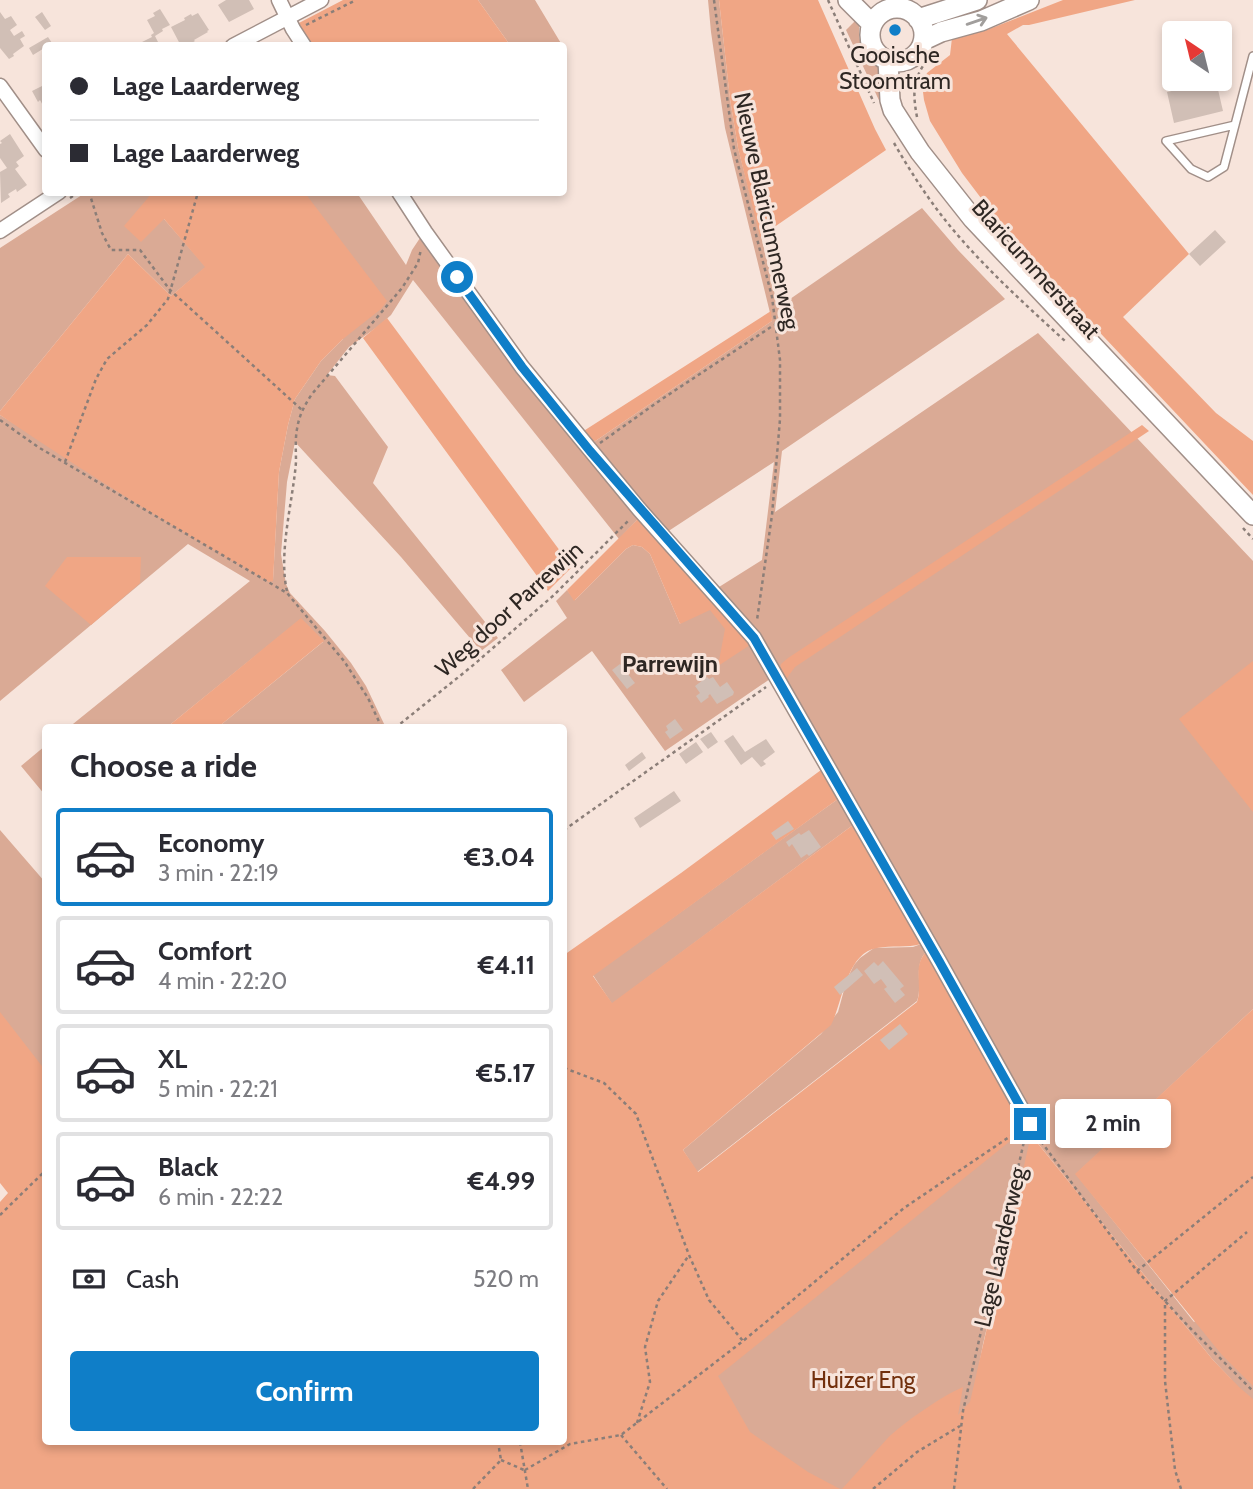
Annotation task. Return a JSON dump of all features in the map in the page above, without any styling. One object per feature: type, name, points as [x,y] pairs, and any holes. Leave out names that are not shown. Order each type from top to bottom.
[{"type":"main road","points":[[848,0],[872,24]]},
{"type":"main road","points":[[918,19],[977,0]]},
{"type":"main road","points":[[933,36],[918,19],[904,9],[881,5],[870,32],[874,49],[898,60],[915,54],[933,36],[981,21],[1029,0]]},
{"type":"main road","name":"Blaricummerstraat","points":[[898,60],[890,100],[893,110],[911,123],[920,152],[973,219],[1253,515]]},
{"type":"street","points":[[279,0],[302,42]]},
{"type":"street","points":[[243,42],[290,23],[321,0]]},
{"type":"street","points":[[0,86],[42,144]]},
{"type":"street","points":[[0,231],[53,196]]},
{"type":"street","points":[[402,196],[522,367],[639,509],[754,638],[1030,1124]]},
{"type":"lane","points":[[1235,125],[1166,141],[1191,169],[1208,177],[1224,167],[1235,125],[1253,56]]},
{"type":"path","points":[[290,23],[302,27],[356,0]]},
{"type":"path","name":"Nieuwe Blaricummerweg","points":[[714,0],[734,149],[772,297],[780,360],[780,419],[772,515],[754,638]]},
{"type":"path","points":[[911,123],[913,94],[920,68],[936,48],[933,36]]},
{"type":"path","points":[[90,196],[102,233],[111,250],[140,250],[170,290],[302,410]]},
{"type":"path","points":[[65,462],[96,379],[107,359],[147,325],[168,299],[197,196]]},
{"type":"path","points":[[287,593],[284,579],[285,561],[297,429],[302,410],[312,394],[402,288],[418,263],[425,232]]},
{"type":"path","points":[[590,451],[662,399],[776,324]]},
{"type":"path","points":[[0,420],[38,447],[287,593],[344,661],[368,698],[380,724]]},
{"type":"path","name":"Weg door Parrewijn","points":[[400,724],[554,595],[639,509]]},
{"type":"path","points":[[567,828],[762,690]]},
{"type":"path","points":[[567,1069],[604,1083],[636,1114],[689,1255],[709,1300],[743,1341]]},
{"type":"path","points":[[525,1470],[570,1444],[621,1435],[743,1341],[904,1208],[1030,1124],[1137,1271],[1253,1391]]},
{"type":"path","name":"Lage Laarderweg","points":[[954,1489],[960,1426],[1030,1124]]},
{"type":"path","points":[[0,1215],[42,1174]]},
{"type":"path","points":[[1137,1271],[1253,1177]]},
{"type":"path","points":[[1164,1301],[1247,1232]]},
{"type":"path","points":[[637,1423],[650,1382],[645,1347],[658,1301],[689,1255]]},
{"type":"path","points":[[1164,1301],[1165,1381],[1175,1470],[1181,1489]]},
{"type":"path","points":[[873,1489],[917,1452],[960,1426]]},
{"type":"path","points":[[621,1435],[667,1489]]},
{"type":"path","points":[[498,1445],[501,1460]]},
{"type":"path","points":[[521,1445],[528,1489]]},
{"type":"path","points":[[501,1460],[525,1470]]},
{"type":"path","points":[[473,1489],[501,1460]]},
{"type":"green space","points":[[478,0],[535,0],[560,42],[508,42]]},
{"type":"green space","name":"Huizer Eng","points":[[708,0],[719,0],[738,148],[777,308],[922,208],[1005,299],[782,451],[775,512],[1038,333],[1253,561],[1253,1009],[1076,1174],[1194,1322],[1253,1279],[1253,1436],[1231,1379],[1032,1136],[983,1344],[956,1489],[258,1489],[544,1445],[567,1445],[567,1434],[590,1373],[1020,1117],[761,639],[719,587],[762,560],[774,462],[667,532],[591,444],[772,321],[725,128]]},
{"type":"green space","points":[[857,19],[864,49],[870,58],[882,67],[884,111],[846,30]]},
{"type":"green space","points":[[80,196],[169,196],[164,219],[206,267],[171,296],[128,254],[0,411],[0,248]]},
{"type":"green space","points":[[235,196],[359,196],[406,265],[420,238],[538,396],[639,518],[619,539],[413,280],[391,315],[349,347],[327,375],[335,376],[388,447],[373,483],[498,638],[481,651],[401,557],[295,442],[287,482],[281,554],[286,584],[290,593],[351,663],[366,686],[384,724],[222,724],[323,642],[301,619],[171,724],[73,724],[250,581],[188,544],[0,701],[0,415],[273,580],[279,472],[295,399],[321,361],[343,339]]},
{"type":"green space","points":[[633,545],[642,547],[650,554],[680,624],[708,596],[753,643],[770,679],[665,751],[592,651],[524,702],[501,670],[567,618],[556,601],[567,590],[575,600]]},
{"type":"green space","points":[[42,748],[42,791],[21,766]]},
{"type":"green space","points":[[838,799],[853,825],[612,1004],[593,975]]},
{"type":"green space","points":[[0,830],[42,879],[42,1134],[0,1081]]},
{"type":"green space","points":[[921,944],[926,952],[920,963],[917,1001],[697,1172],[683,1150],[821,1034],[838,1012],[847,979],[860,958],[874,948],[913,947]]},
{"type":"shaded area","points":[[343,0],[478,0],[508,42],[307,42],[297,24]]},
{"type":"shaded area","points":[[719,0],[818,0],[886,150],[760,237],[738,148]]},
{"type":"shaded area","points":[[1063,0],[1135,0],[1023,25],[1007,34],[1189,254],[1123,317],[1216,413],[1253,441],[1253,495],[1088,320],[987,206],[962,173],[930,121],[922,84],[927,73],[950,55],[952,38],[984,31]]},
{"type":"shaded area","points":[[150,196],[307,196],[387,301],[321,361],[295,399],[279,472],[273,581],[269,582],[166,522],[0,415],[0,411],[128,254],[171,296],[205,267],[164,219],[141,242],[124,226]]},
{"type":"shaded area","points":[[771,311],[772,321],[591,444],[582,432]]},
{"type":"shaded area","points":[[387,318],[572,567],[548,591],[363,338]]},
{"type":"shaded area","points":[[1142,425],[1149,431],[795,667],[786,679],[779,675],[781,664],[788,658]]},
{"type":"shaded area","points":[[639,518],[753,643],[718,666],[725,629],[710,610],[680,624],[650,554],[642,547],[633,545],[626,549],[574,601],[567,590]]},
{"type":"shaded area","points":[[67,557],[141,557],[140,583],[91,625],[45,586]]},
{"type":"shaded area","points":[[301,618],[324,641],[222,724],[171,724]]},
{"type":"shaded area","points":[[1253,661],[1253,812],[1179,719]]},
{"type":"shaded area","points":[[821,770],[838,799],[593,976],[612,1003],[853,825],[921,944],[877,948],[858,959],[847,980],[831,1025],[683,1150],[698,1172],[917,1002],[920,964],[926,952],[1022,1120],[1019,1134],[718,1376],[750,1432],[808,1472],[840,1489],[0,1489],[0,1202],[8,1193],[0,1183],[0,1012],[42,1066],[42,1445],[567,1445],[567,953]]},
{"type":"shaded area","points":[[1253,1009],[1253,1386],[1222,1355],[1075,1174]]},
{"type":"shaded area","points":[[1031,1135],[1213,1360],[1253,1399],[1253,1489],[842,1489],[886,1440],[922,1411],[963,1387],[958,1415],[970,1402]]},
{"type":"building","points":[[226,0],[249,0],[254,9],[229,22],[218,5]]},
{"type":"building","points":[[160,9],[170,25],[155,36],[158,42],[142,42],[154,33],[147,20],[155,16],[153,13]]},
{"type":"building","points":[[0,12],[5,19],[11,16],[17,25],[10,30],[14,36],[22,31],[25,36],[20,39],[24,46],[9,59],[0,48]]},
{"type":"building","points":[[42,12],[51,26],[45,30],[35,17]]},
{"type":"building","points":[[198,13],[208,32],[193,42],[179,42],[171,27],[191,14],[192,16]]},
{"type":"building","points":[[48,37],[51,42],[42,42],[42,49],[33,55],[29,48]]},
{"type":"building","points":[[42,86],[42,104],[40,100],[38,102],[32,91]]},
{"type":"building","points":[[1218,91],[1223,111],[1174,123],[1167,92]]},
{"type":"building","points":[[10,134],[24,156],[16,162],[19,166],[15,169],[27,185],[8,194],[10,197],[1,203],[0,172],[7,168],[0,158],[0,141]]},
{"type":"building","points":[[1215,230],[1226,242],[1200,266],[1189,254]]},
{"type":"building","points":[[620,664],[635,683],[627,689],[612,670]]},
{"type":"building","points":[[707,677],[713,677],[720,687],[727,682],[734,692],[733,695],[717,704],[710,694],[701,703],[696,696],[700,693],[695,686]]},
{"type":"building","points":[[675,719],[683,730],[670,739],[665,732],[668,730],[666,726]]},
{"type":"building","points":[[711,732],[718,742],[708,749],[700,739]]},
{"type":"building","points":[[733,735],[745,752],[766,739],[775,752],[763,761],[766,764],[761,767],[752,757],[741,765],[724,741]]},
{"type":"building","points":[[696,742],[703,752],[686,764],[679,754]]},
{"type":"building","points":[[642,752],[646,758],[629,771],[625,765]]},
{"type":"building","points":[[674,791],[681,801],[640,828],[634,818]]},
{"type":"building","points":[[788,821],[794,829],[776,840],[771,833]]},
{"type":"building","points":[[809,830],[821,847],[809,856],[807,854],[801,858],[792,844],[789,847],[786,842]]},
{"type":"building","points":[[883,961],[904,986],[900,989],[905,995],[895,1003],[884,989],[887,987],[881,979],[874,984],[864,971],[874,962],[878,966]]},
{"type":"building","points":[[857,968],[863,975],[840,995],[834,987]]},
{"type":"building","points":[[900,1024],[908,1034],[889,1050],[880,1040]]},
{"type":"place","name":"Gooische Stoomtram","points":[[895,30]]},
{"type":"district","name":"Parrewijn","points":[[670,664]]},
{"type":"route","points":[[457,277],[522,367],[590,451],[754,638],[1030,1124]]}]
